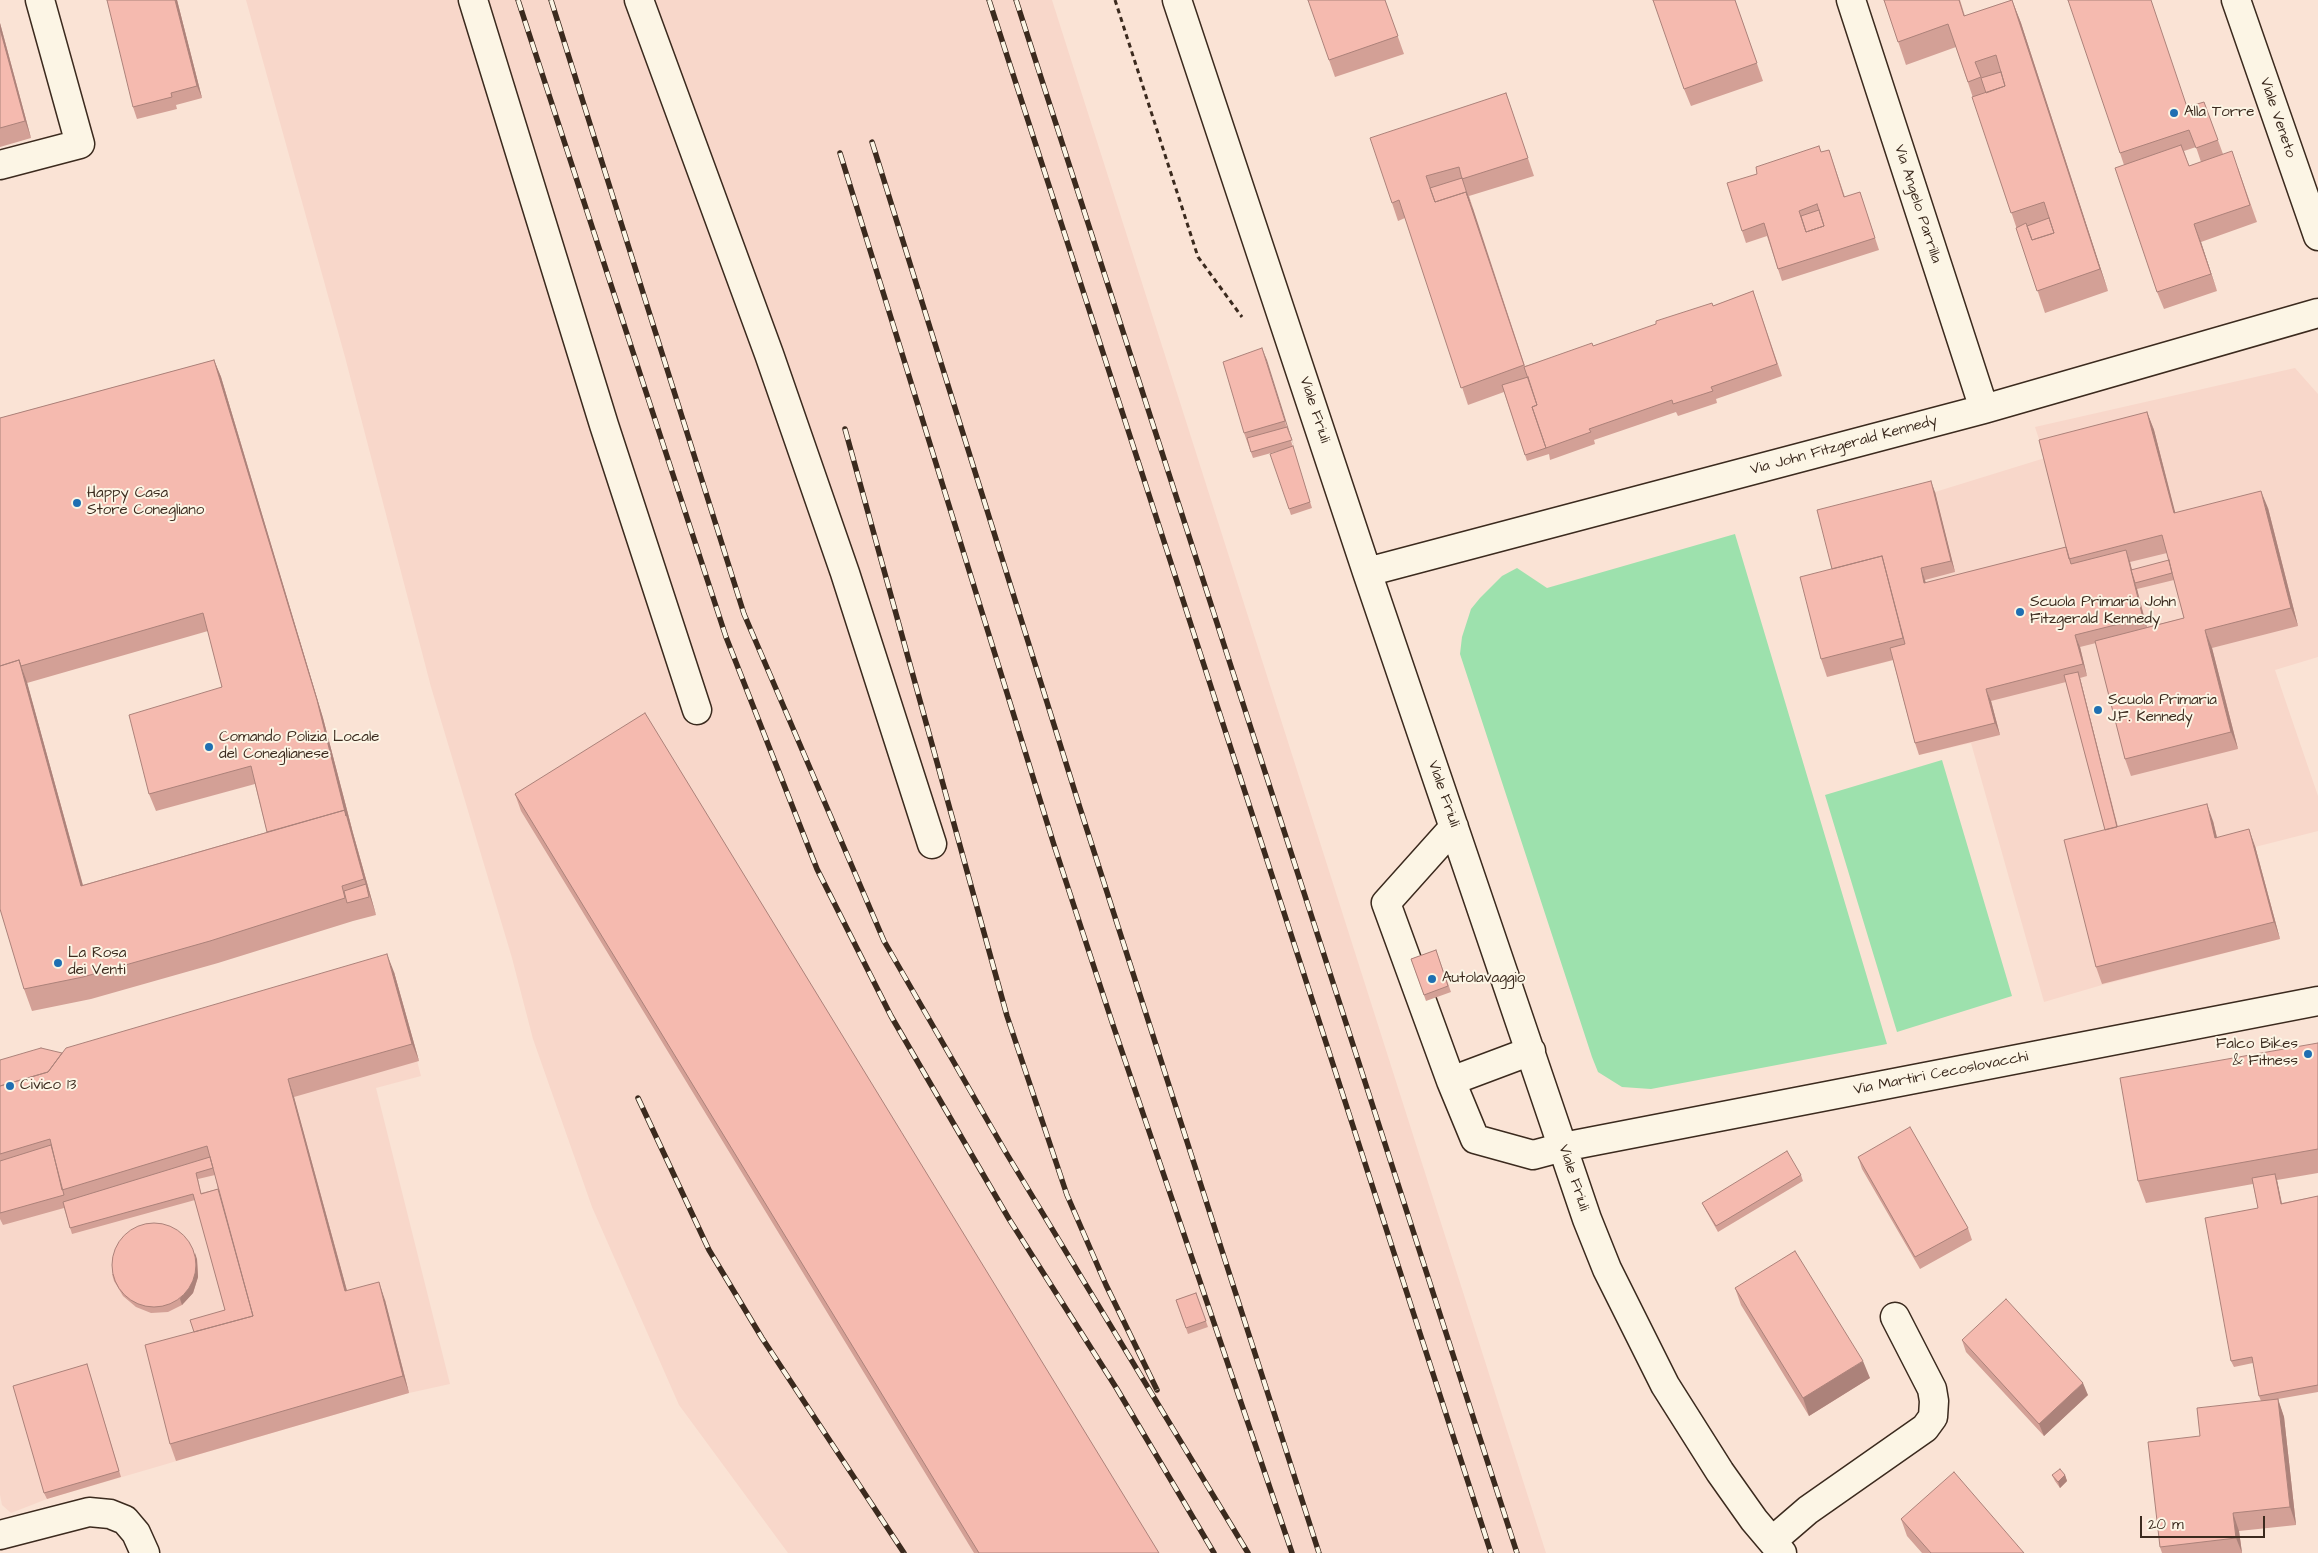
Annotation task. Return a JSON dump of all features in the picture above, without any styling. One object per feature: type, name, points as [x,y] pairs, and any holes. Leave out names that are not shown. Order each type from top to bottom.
[{"type":"street","points":[[0,165],[80,144],[40,0]]},
{"type":"street","points":[[473,0],[604,425],[697,710]]},
{"type":"street","points":[[639,0],[769,354],[820,500],[932,844]]},
{"type":"street","name":"Viale Friuli","points":[[1177,0],[1587,1219],[1607,1269],[1665,1385],[1694,1435],[1777,1547]]},
{"type":"street","name":"Via Angelo Parrilla","points":[[1851,0],[1984,409]]},
{"type":"street","name":"Viale Veneto","points":[[2236,0],[2318,236]]},
{"type":"street","name":"Via John Fitzgerald Kennedy","points":[[1368,572],[1984,409],[2318,313]]},
{"type":"street","points":[[1454,827],[1386,903],[1451,1080],[1531,1051]]},
{"type":"street","name":"Via Martiri Cecoslovacchi","points":[[1451,1080],[1475,1139],[1533,1155],[1563,1147],[2318,1001]]},
{"type":"street","points":[[1777,1547],[1808,1510],[1925,1428],[1933,1417],[1934,1401],[1932,1389],[1895,1317]]},
{"type":"street","points":[[0,1535],[89,1512],[110,1514],[124,1520],[136,1533],[145,1553]]},
{"type":"path","points":[[1115,0],[1198,257],[1246,322]]},
{"type":"shaded area","points":[[246,0],[1052,0],[1546,1553],[788,1553],[679,1405],[592,1207],[533,1039],[512,958],[431,687],[345,357]]},
{"type":"shaded area","name":"Scuola Primaria J.F. Kennedy","points":[[2295,368],[2318,394],[2318,657],[2275,670],[2318,796],[2318,831],[2255,847],[2280,939],[2044,1002],[1971,743],[1919,755],[1895,660],[1827,677],[1806,595],[1837,586],[1821,522],[1935,492],[2045,458],[2035,427]]},
{"type":"shaded area","points":[[394,972],[421,1076],[376,1088],[450,1384],[409,1393],[47,1499],[11,1513],[2,1505],[0,1495],[0,1105],[72,1066]]},
{"type":"green space","points":[[1735,534],[1887,1044],[1651,1089],[1622,1087],[1598,1072],[1592,1057],[1460,654],[1462,637],[1471,609],[1502,576],[1517,568],[1547,588]]},
{"type":"green space","points":[[1942,760],[2012,996],[1897,1032],[1825,795]]},
{"type":"building","points":[[107,0],[175,0],[197,86],[171,93],[172,97],[133,107]]},
{"type":"building","points":[[1308,0],[1385,0],[1398,36],[1329,60]]},
{"type":"building","points":[[1653,0],[1735,0],[1757,63],[1684,89]]},
{"type":"building","points":[[1884,0],[1959,0],[1964,16],[2012,0],[2100,269],[2037,291],[2016,228],[2026,223],[2032,240],[2054,233],[2044,202],[2011,213],[1972,97],[2005,86],[1996,55],[1975,62],[1981,77],[1968,82],[1948,24],[1898,42]]},
{"type":"building","points":[[2068,0],[2151,0],[2187,107],[2204,102],[2218,140],[2196,148],[2189,130],[2120,153]]},
{"type":"building","points":[[0,29],[25,121],[0,128]]},
{"type":"building","points":[[2001,72],[2005,86],[1986,93],[1981,78]]},
{"type":"building","points":[[1506,93],[1528,158],[1462,179],[1459,167],[1426,176],[1435,202],[1466,192],[1524,365],[1461,388],[1399,200],[1392,203],[1370,138]]},
{"type":"building","points":[[2181,145],[2189,166],[2232,151],[2250,205],[2194,224],[2211,274],[2157,292],[2115,168]]},
{"type":"building","points":[[1819,146],[1821,152],[1829,150],[1844,197],[1860,192],[1875,238],[1778,269],[1764,223],[1742,231],[1727,183],[1757,174],[1756,167]],"holes":[[[1817,204],[1824,226],[1806,232],[1799,211]]]},
{"type":"building","points":[[1462,178],[1470,203],[1466,192],[1435,202],[1430,188]]},
{"type":"building","points":[[1819,210],[1824,226],[1806,232],[1801,216]]},
{"type":"building","points":[[2049,218],[2054,233],[2032,240],[2027,226]]},
{"type":"building","points":[[1753,291],[1777,364],[1711,387],[1713,391],[1673,404],[1672,400],[1589,429],[1591,432],[1546,448],[1532,407],[1537,405],[1524,367],[1592,343],[1593,346],[1656,324],[1656,321],[1712,303],[1713,306]]},
{"type":"building","points":[[1262,348],[1285,421],[1244,433],[1223,362]]},
{"type":"building","points":[[214,360],[317,700],[345,810],[267,832],[251,766],[149,794],[129,715],[222,687],[203,613],[21,666],[19,660],[0,666],[0,418]]},
{"type":"building","points":[[1528,377],[1537,405],[1532,407],[1546,448],[1525,455],[1502,385]]},
{"type":"building","points":[[2147,412],[2174,513],[2261,491],[2291,608],[2205,630],[2231,732],[2125,759],[2095,641],[2184,618],[2162,535],[2069,559],[2039,440]]},
{"type":"building","points":[[1287,427],[1292,440],[1251,452],[1247,438]]},
{"type":"building","points":[[1293,446],[1310,502],[1289,509],[1270,454]]},
{"type":"building","name":"Scuola Primaria John Fitzgerald Kennedy","points":[[1931,481],[1951,561],[1921,568],[1924,583],[2066,547],[2071,564],[2126,550],[2143,618],[2075,635],[2083,664],[1986,689],[1995,723],[1915,743],[1890,648],[1905,644],[1882,556],[1832,569],[1817,510]]},
{"type":"building","points":[[1882,556],[1903,638],[1821,659],[1800,577]]},
{"type":"building","points":[[2169,560],[2172,573],[2135,583],[2131,570]]},
{"type":"building","points":[[19,660],[81,886],[345,810],[364,879],[342,886],[345,898],[210,941],[83,977],[24,989],[0,909],[0,666]]},
{"type":"building","points":[[2078,672],[2117,827],[2105,830],[2064,675]]},
{"type":"building","points":[[645,713],[1159,1553],[979,1553],[515,794]]},
{"type":"building","points":[[2207,804],[2215,838],[2249,829],[2274,922],[2096,967],[2064,840]]},
{"type":"building","points":[[366,884],[369,897],[347,903],[344,891]]},
{"type":"building","name":"Autolavaggio","points":[[1436,950],[1448,986],[1424,995],[1411,959]]},
{"type":"building","points":[[387,954],[412,1044],[288,1079],[345,1291],[379,1282],[403,1376],[170,1444],[145,1345],[253,1316],[207,1146],[62,1190],[50,1139],[0,1154],[0,1086],[48,1072],[66,1048]]},
{"type":"building","points":[[2318,1043],[2318,1149],[2138,1181],[2120,1078]]},
{"type":"building","points":[[41,1048],[62,1053],[48,1072],[0,1086],[0,1060]]},
{"type":"building","points":[[1910,1127],[1968,1228],[1915,1257],[1858,1157]]},
{"type":"building","points":[[51,1145],[64,1195],[0,1213],[0,1161]]},
{"type":"building","points":[[1787,1151],[1801,1175],[1716,1226],[1702,1203]]},
{"type":"building","points":[[210,1157],[213,1168],[196,1173],[201,1194],[218,1189],[253,1316],[194,1332],[190,1320],[225,1310],[193,1194],[70,1228],[63,1202]]},
{"type":"building","points":[[2275,1174],[2281,1204],[2318,1196],[2318,1385],[2259,1396],[2252,1357],[2231,1361],[2205,1218],[2258,1208],[2252,1178]]},
{"type":"building","points":[[154,1223],[170,1226],[184,1235],[193,1249],[196,1265],[193,1281],[184,1295],[170,1304],[154,1307],[138,1304],[124,1295],[115,1281],[112,1265],[115,1249],[124,1235],[138,1226]]},
{"type":"building","points":[[1795,1251],[1863,1361],[1803,1398],[1735,1288]]},
{"type":"building","points":[[1196,1293],[1206,1321],[1186,1328],[1176,1300]]},
{"type":"building","points":[[2006,1299],[2083,1383],[2039,1424],[1962,1340]]},
{"type":"building","points":[[87,1364],[119,1471],[44,1493],[13,1386]]},
{"type":"building","points":[[2278,1399],[2290,1507],[2233,1513],[2236,1538],[2160,1547],[2148,1442],[2200,1436],[2197,1408]]},
{"type":"building","points":[[2060,1469],[2065,1475],[2058,1482],[2052,1475]]},
{"type":"building","points":[[1954,1472],[2024,1553],[1931,1553],[1901,1519]]},
{"type":"railway","points":[[518,0],[726,637],[817,869],[891,1016],[1009,1219],[1117,1389],[1214,1553]]},
{"type":"railway","points":[[551,0],[744,614],[884,941],[1005,1151],[1248,1553]]},
{"type":"railway","points":[[989,0],[1491,1553]]},
{"type":"railway","points":[[1016,0],[1517,1553]]},
{"type":"railway","points":[[872,142],[1080,808],[1319,1553]]},
{"type":"railway","points":[[840,153],[1054,845],[1292,1553]]},
{"type":"railway","points":[[845,429],[1007,1016],[1067,1195],[1106,1285],[1157,1390]]},
{"type":"railway","points":[[638,1098],[709,1250],[762,1338],[904,1553]]},
{"type":"place","name":"Alla Torre","points":[[2174,113]]},
{"type":"place","name":"Happy Casa Store Conegliano","points":[[77,503]]},
{"type":"place","name":"Scuola Primaria John Fitzgerald Kennedy","points":[[2020,612]]},
{"type":"place","name":"Scuola Primaria J.F. Kennedy","points":[[2098,710]]},
{"type":"place","name":"Comando Polizia Locale del Coneglianese","points":[[209,747]]},
{"type":"place","name":"La Rosa dei Venti","points":[[58,963]]},
{"type":"place","name":"Autolavaggio","points":[[1432,979]]},
{"type":"place","name":"Falco Bikes & Fitness","points":[[2308,1054]]},
{"type":"place","name":"Civico 13","points":[[10,1086]]}]
